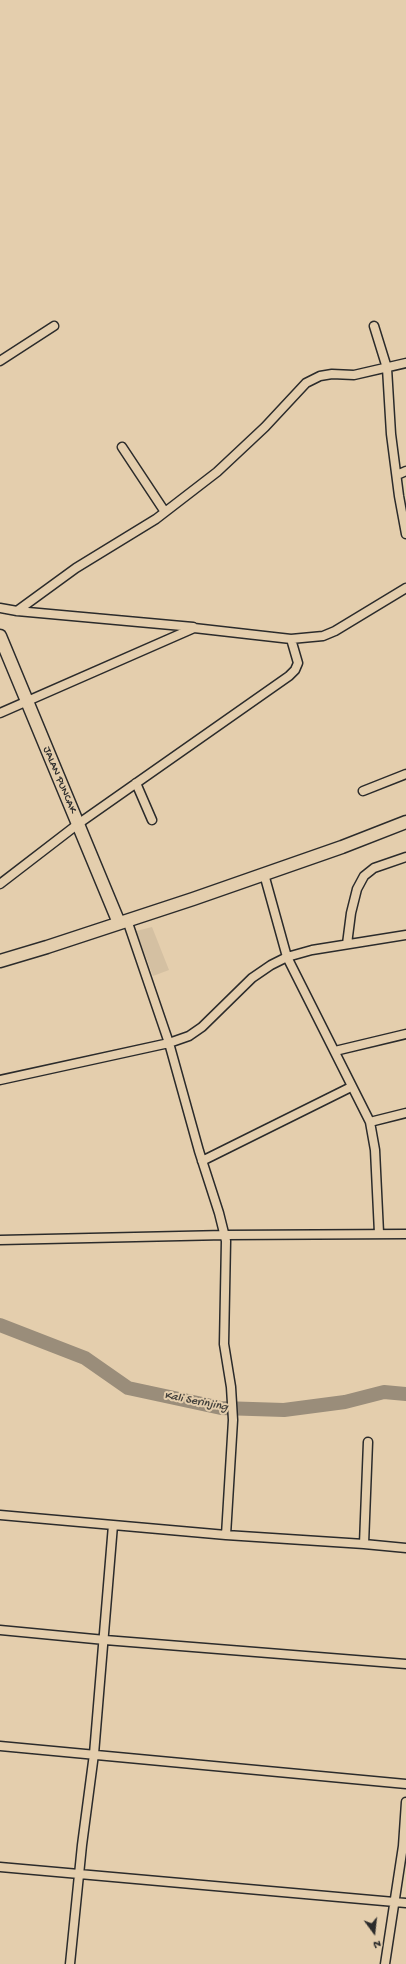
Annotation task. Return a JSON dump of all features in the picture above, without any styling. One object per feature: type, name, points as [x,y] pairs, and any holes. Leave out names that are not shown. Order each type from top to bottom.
[{"type":"main road","name":"JALAN PUNCAK","points":[[0,636],[78,824],[123,922]]},
{"type":"main road","points":[[0,961],[123,922],[264,874],[342,847],[406,822]]},
{"type":"street","points":[[0,361],[54,326]]},
{"type":"street","points":[[374,326],[388,368],[390,420],[396,475],[406,534]]},
{"type":"street","points":[[17,611],[76,568],[120,542],[165,512],[218,472],[265,427],[306,383],[320,376],[332,374],[354,375],[406,363]]},
{"type":"street","points":[[122,447],[165,512]]},
{"type":"street","points":[[396,475],[406,471]]},
{"type":"street","points":[[0,608],[291,639],[323,636],[335,631],[406,588]]},
{"type":"street","points":[[0,713],[194,628]]},
{"type":"street","points":[[1,881],[78,824],[289,676],[295,670],[298,663],[291,639]]},
{"type":"street","points":[[363,791],[406,774]]},
{"type":"street","points":[[136,783],[152,820]]},
{"type":"street","points":[[347,944],[350,913],[357,889],[364,876],[374,868],[406,857]]},
{"type":"street","points":[[264,874],[288,957],[370,1122],[375,1150],[379,1233]]},
{"type":"street","points":[[123,922],[168,1038],[226,1241],[224,1344],[231,1387],[233,1420],[226,1535]]},
{"type":"street","points":[[0,1080],[168,1038],[189,1036],[202,1026],[252,978],[271,965],[288,957],[312,950],[406,935]]},
{"type":"street","points":[[335,1051],[406,1034]]},
{"type":"street","points":[[202,1161],[352,1087]]},
{"type":"street","points":[[370,1122],[406,1113]]},
{"type":"street","points":[[0,1240],[226,1241],[379,1233],[406,1234]]},
{"type":"street","points":[[364,1544],[368,1442]]},
{"type":"street","points":[[0,1515],[226,1535],[406,1548]]},
{"type":"street","points":[[70,1964],[79,1874],[94,1754],[105,1640],[113,1525]]},
{"type":"street","points":[[0,1630],[105,1640],[406,1664]]},
{"type":"street","points":[[0,1746],[406,1784]]},
{"type":"street","points":[[385,1964],[403,1846],[406,1802]]},
{"type":"street","points":[[0,1867],[406,1903]]},
{"type":"shaded area","points":[[152,927],[169,970],[153,976],[136,931]]},
{"type":"waterway","name":"Kali Serinjing","points":[[0,1325],[85,1358],[128,1388],[221,1408],[284,1410],[345,1402],[384,1392],[406,1394]]}]
